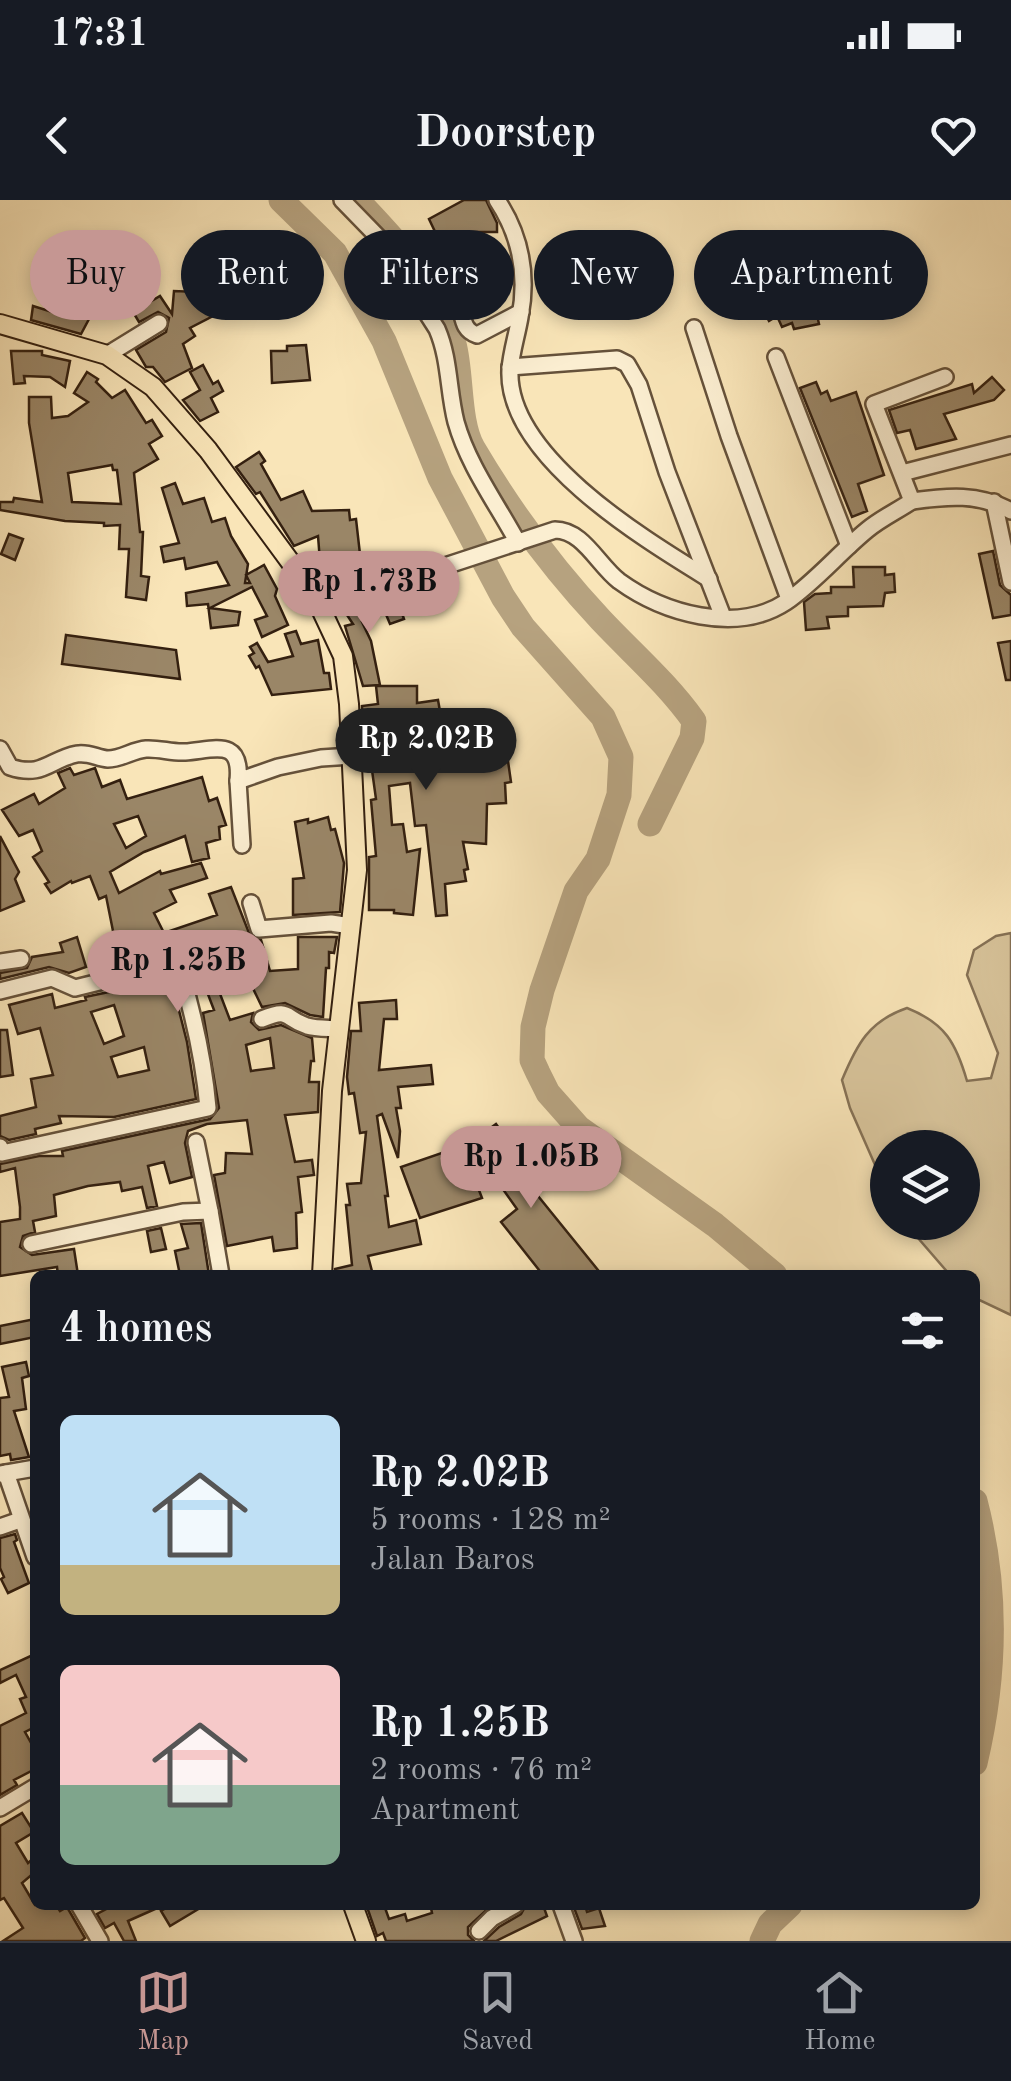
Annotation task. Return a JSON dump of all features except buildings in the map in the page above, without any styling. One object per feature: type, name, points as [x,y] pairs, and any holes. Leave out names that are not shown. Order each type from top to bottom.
[{"type":"main road","points":[[0,324],[108,355],[140,376],[172,406],[249,504],[320,608],[342,656],[357,870],[328,1140],[322,1270]]},
{"type":"main road","points":[[356,1910],[366,1941]]},
{"type":"street","points":[[342,200],[371,230]]},
{"type":"street","points":[[498,200],[519,243],[522,260],[521,312],[510,366],[512,396],[518,413],[545,453],[574,483],[658,548],[709,580]]},
{"type":"street","points":[[514,316],[521,312]]},
{"type":"street","points":[[441,320],[450,395],[462,441],[517,543]]},
{"type":"street","points":[[463,320],[473,334],[488,332],[508,320]]},
{"type":"street","points":[[108,355],[159,323]]},
{"type":"street","points":[[694,328],[728,436],[789,599]]},
{"type":"street","points":[[776,357],[850,546]]},
{"type":"street","points":[[510,366],[617,359],[627,364],[639,385],[722,617]]},
{"type":"street","points":[[912,501],[875,402],[945,377]]},
{"type":"street","points":[[902,473],[1011,445]]},
{"type":"street","points":[[320,608],[547,531],[571,532],[614,576],[651,602],[722,617],[756,615],[789,599],[872,526],[912,501],[958,496],[994,502],[1011,511]]},
{"type":"street","points":[[994,502],[1011,582]]},
{"type":"street","points":[[0,749],[10,767],[33,770],[78,754],[112,758],[148,748],[173,752],[224,748],[236,758],[242,844]]},
{"type":"street","points":[[238,782],[278,767],[352,756]]},
{"type":"street","points":[[251,903],[259,929],[330,923],[352,926]]},
{"type":"street","points":[[0,962],[21,959]]},
{"type":"street","points":[[0,991],[45,978],[56,978],[74,988],[152,969],[176,968],[184,984],[202,1055],[208,1108],[2,1153],[0,1147]]},
{"type":"street","points":[[262,1019],[288,1013],[305,1026],[340,1029]]},
{"type":"street","points":[[196,1142],[219,1270]]},
{"type":"street","points":[[31,1244],[182,1212],[210,1211]]},
{"type":"street","points":[[30,1469],[3,1474],[30,1545]]},
{"type":"street","points":[[0,1527],[20,1520]]},
{"type":"street","points":[[0,1808],[30,1790]]},
{"type":"street","points":[[82,1910],[100,1941]]},
{"type":"street","points":[[479,1931],[506,1910]]},
{"type":"street","points":[[563,1910],[574,1941]]},
{"type":"shaded area","points":[[1011,933],[1011,1315],[980,1300],[980,1270],[946,1270],[920,1240],[980,1240],[980,1130],[870,1130],[870,1153],[842,1080],[866,1035],[883,1020],[907,1008],[931,1020],[947,1036],[967,1081],[991,1078],[998,1053],[967,975],[974,950],[996,936]]},
{"type":"waterway","points":[[281,200],[335,253],[384,341],[440,478],[503,597],[523,627],[603,717],[621,757],[619,795],[598,859],[576,891],[542,990],[533,1027],[532,1060],[548,1093],[579,1128],[715,1225],[769,1270]]},
{"type":"waterway","points":[[357,200],[415,266],[439,303],[454,344],[468,437],[501,493],[566,580],[694,721],[692,738],[650,824]]},
{"type":"waterway","points":[[980,1525],[991,1599],[990,1665],[980,1739]]},
{"type":"waterway","points":[[762,1941],[770,1924],[785,1910]]}]
